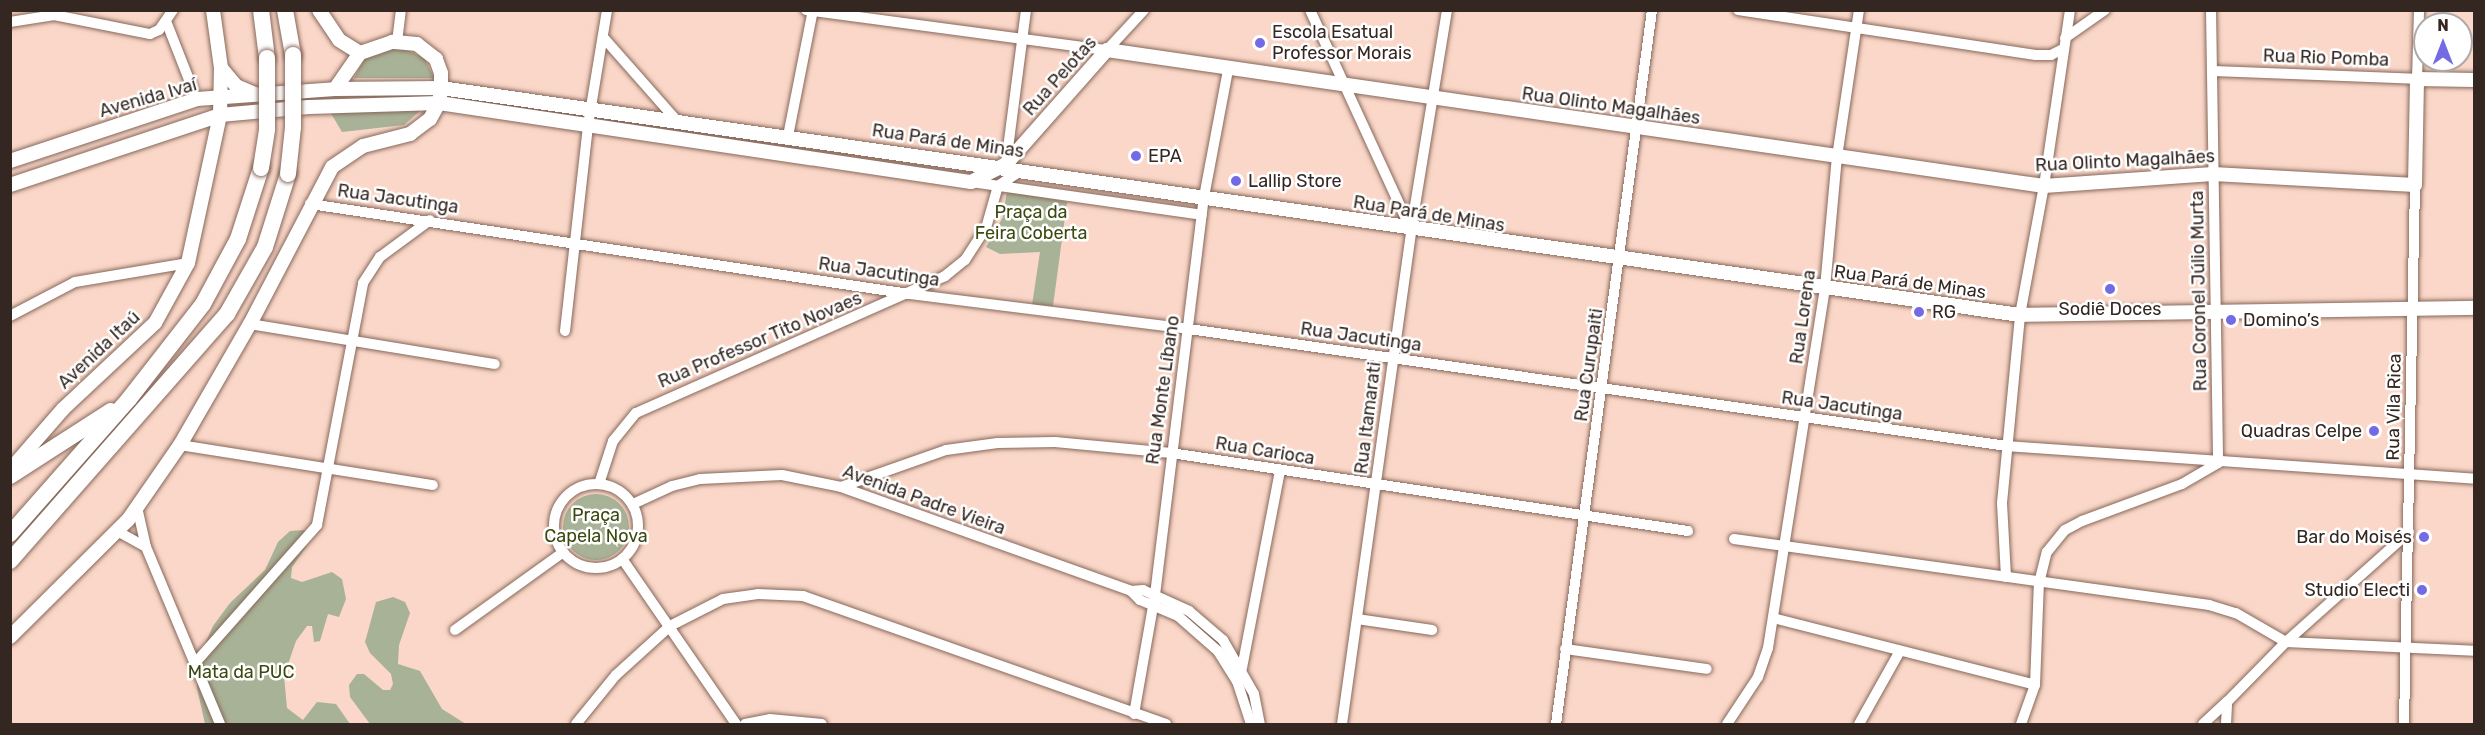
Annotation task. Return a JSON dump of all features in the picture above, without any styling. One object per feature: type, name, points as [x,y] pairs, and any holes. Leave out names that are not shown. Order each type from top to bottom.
[{"type":"highway","points":[[10,534],[129,399],[203,304],[238,239],[261,168],[267,129],[267,58],[261,10]]},
{"type":"highway","points":[[10,561],[227,314],[265,247],[288,174],[293,127],[293,55],[285,10]]},
{"type":"highway","points":[[10,476],[129,399]]},
{"type":"main road","name":"Avenida Itaú","points":[[10,470],[63,409],[155,323],[188,263],[220,115],[221,68],[213,10]]},
{"type":"main road","points":[[319,10],[326,25],[339,40],[360,54]]},
{"type":"main road","points":[[10,637],[117,531],[137,507],[180,445],[250,324],[310,204],[332,167],[363,146],[410,134],[423,127],[439,103],[441,88],[436,59],[417,44],[397,42],[360,54],[335,90]]},
{"type":"main road","name":"Rua Olinto Magalhães","points":[[1107,50],[1228,70],[2044,186],[2213,174],[2415,185]]},
{"type":"main road","name":"Rua Pelotas","points":[[972,182],[1004,166],[1107,50]]},
{"type":"main road","points":[[221,68],[236,86],[257,95]]},
{"type":"main road","name":"Rua Rio Pomba","points":[[2417,79],[2475,80]]},
{"type":"main road","name":"Rua Vila Rica","points":[[2415,185],[2417,79]]},
{"type":"main road","name":"Rua Pará de Minas","points":[[335,90],[441,88],[1004,166],[1411,230],[2020,315],[2218,309],[2475,308]]},
{"type":"main road","name":"Avenida Ivaí","points":[[10,161],[170,106],[220,97],[335,90]]},
{"type":"main road","name":"Rua Pará de Minas","points":[[309,107],[439,103],[972,182]]},
{"type":"main road","name":"Avenida Ivaí","points":[[10,185],[220,115],[309,107]]},
{"type":"street","points":[[10,22],[65,16],[150,34],[166,21],[173,10]]},
{"type":"street","points":[[397,42],[401,10]]},
{"type":"street","points":[[565,331],[577,242],[588,125],[607,10]]},
{"type":"street","points":[[1004,166],[1026,10]]},
{"type":"street","name":"Rua Pelotas","points":[[1107,50],[1144,10]]},
{"type":"street","points":[[1310,10],[1411,230]]},
{"type":"street","name":"Rua Itamarati","points":[[1342,724],[1392,358],[1411,230],[1436,98],[1447,10]]},
{"type":"street","name":"Rua Curupaiti","points":[[1556,724],[1603,390],[1652,10]]},
{"type":"street","points":[[1738,10],[2036,55],[2052,55],[2063,49]]},
{"type":"street","name":"Rua Lorena","points":[[1727,724],[1758,677],[1773,618],[1825,288],[1837,157],[1859,10]]},
{"type":"street","points":[[2006,577],[2002,502],[2020,315],[2044,186],[2070,10]]},
{"type":"street","points":[[2065,38],[2105,10]]},
{"type":"street","name":"Rua Coronel Júlio Murta","points":[[2211,10],[2213,174],[2218,309],[2218,463]]},
{"type":"street","name":"Rua Vila Rica","points":[[2417,79],[2419,10]]},
{"type":"street","points":[[788,136],[810,11]]},
{"type":"street","name":"Rua Olinto Magalhães","points":[[810,11],[1107,50]]},
{"type":"street","points":[[166,21],[193,90]]},
{"type":"street","points":[[603,37],[677,121]]},
{"type":"street","name":"Rua Monte Líbano","points":[[1134,714],[1154,600],[1204,197],[1228,70]]},
{"type":"street","name":"Rua Rio Pomba","points":[[2212,71],[2417,79]]},
{"type":"street","points":[[998,186],[1022,170]]},
{"type":"street","name":"Rua Pará de Minas","points":[[972,182],[1202,215]]},
{"type":"street","name":"Rua Vila Rica","points":[[2404,724],[2415,185]]},
{"type":"street","name":"Rua Professor Tito Novaes","points":[[599,484],[613,441],[636,413],[930,286],[965,260],[986,228],[998,186]]},
{"type":"street","name":"Rua Jacutinga","points":[[310,204],[577,242],[909,294],[1189,329],[2007,446],[2218,463],[2475,479]]},
{"type":"street","points":[[196,662],[317,525],[363,283],[369,268],[430,220]]},
{"type":"street","points":[[10,316],[75,282],[188,263]]},
{"type":"street","points":[[250,324],[495,364]]},
{"type":"street","name":"Rua Carioca","points":[[841,487],[946,450],[998,443],[1055,442],[1171,453],[1584,518],[1688,531]]},
{"type":"street","points":[[180,445],[329,471],[433,485]]},
{"type":"street","points":[[2179,460],[2182,484]]},
{"type":"street","points":[[2020,724],[2035,685],[2039,583],[2046,552],[2066,530],[2182,484],[2218,463]]},
{"type":"street","points":[[1242,668],[1280,471]]},
{"type":"street","name":"Avenida Padre Vieira","points":[[633,504],[672,486],[729,475],[782,475],[841,487],[1154,600]]},
{"type":"street","points":[[599,484],[618,490],[633,504],[638,534],[622,560],[597,569],[572,562],[562,553],[555,538],[553,522],[558,506],[575,490],[599,484]]},
{"type":"street","points":[[137,507],[146,547],[220,724]]},
{"type":"street","points":[[117,531],[146,547]]},
{"type":"street","points":[[2203,724],[2286,642],[2409,532]]},
{"type":"street","points":[[1734,539],[2209,605],[2236,613],[2286,642],[2475,651]]},
{"type":"street","points":[[455,630],[562,553]]},
{"type":"street","points":[[622,560],[736,724]]},
{"type":"street","points":[[576,724],[616,675],[670,626],[723,599],[758,594],[803,596],[1166,724]]},
{"type":"street","points":[[1154,600],[1189,611],[1223,640],[1242,668],[1254,694],[1260,724]]},
{"type":"street","points":[[1154,600],[1190,625],[1218,651],[1238,681],[1251,724]]},
{"type":"street","points":[[1773,618],[2035,685]]},
{"type":"street","points":[[1357,619],[1432,630]]},
{"type":"street","points":[[1565,649],[1707,669]]},
{"type":"street","points":[[1859,724],[1900,651]]},
{"type":"street","points":[[2226,724],[2227,702]]},
{"type":"street","points":[[745,724],[770,719],[822,724]]},
{"type":"green space","points":[[398,45],[425,59],[434,78],[354,78],[365,58]]},
{"type":"green space","points":[[329,110],[421,110],[404,125],[342,132]]},
{"type":"green space","name":"Praça da Feira Coberta","points":[[1007,190],[1067,202],[1053,306],[1032,305],[1040,252],[1000,254],[986,247],[1003,217]]},
{"type":"green space","name":"Praça Capela Nova","points":[[596,494],[609,497],[619,504],[626,514],[629,527],[626,540],[619,550],[609,557],[596,560],[583,557],[573,550],[566,540],[563,527],[566,514],[573,504],[583,497]]},
{"type":"green space","name":"Mata da PUC","points":[[305,530],[309,534],[306,547],[292,567],[291,578],[302,582],[332,572],[342,579],[346,599],[339,617],[328,614],[320,641],[314,642],[312,626],[307,626],[296,641],[284,676],[287,708],[303,720],[317,702],[336,704],[350,724],[205,724],[197,688],[197,662],[213,626],[230,603],[265,570],[278,542],[290,531]]},
{"type":"green space","points":[[393,597],[405,602],[410,613],[399,645],[398,664],[420,671],[442,709],[466,724],[370,724],[350,697],[349,685],[357,674],[364,674],[383,690],[390,690],[393,684],[391,674],[370,653],[365,642],[376,602]]},
{"type":"place","name":"Escola Esatual Professor Morais","points":[[1260,43]]},
{"type":"place","name":"EPA","points":[[1136,156]]},
{"type":"place","name":"Lallip Store","points":[[1236,181]]},
{"type":"place","name":"Sodiê Doces","points":[[2110,289]]},
{"type":"place","name":"RG","points":[[1919,312]]},
{"type":"place","name":"Domino’s","points":[[2231,320]]},
{"type":"place","name":"Quadras Celpe","points":[[2374,431]]},
{"type":"place","name":"Bar do Moisés","points":[[2424,537]]},
{"type":"place","name":"Studio Electi","points":[[2422,590]]}]
